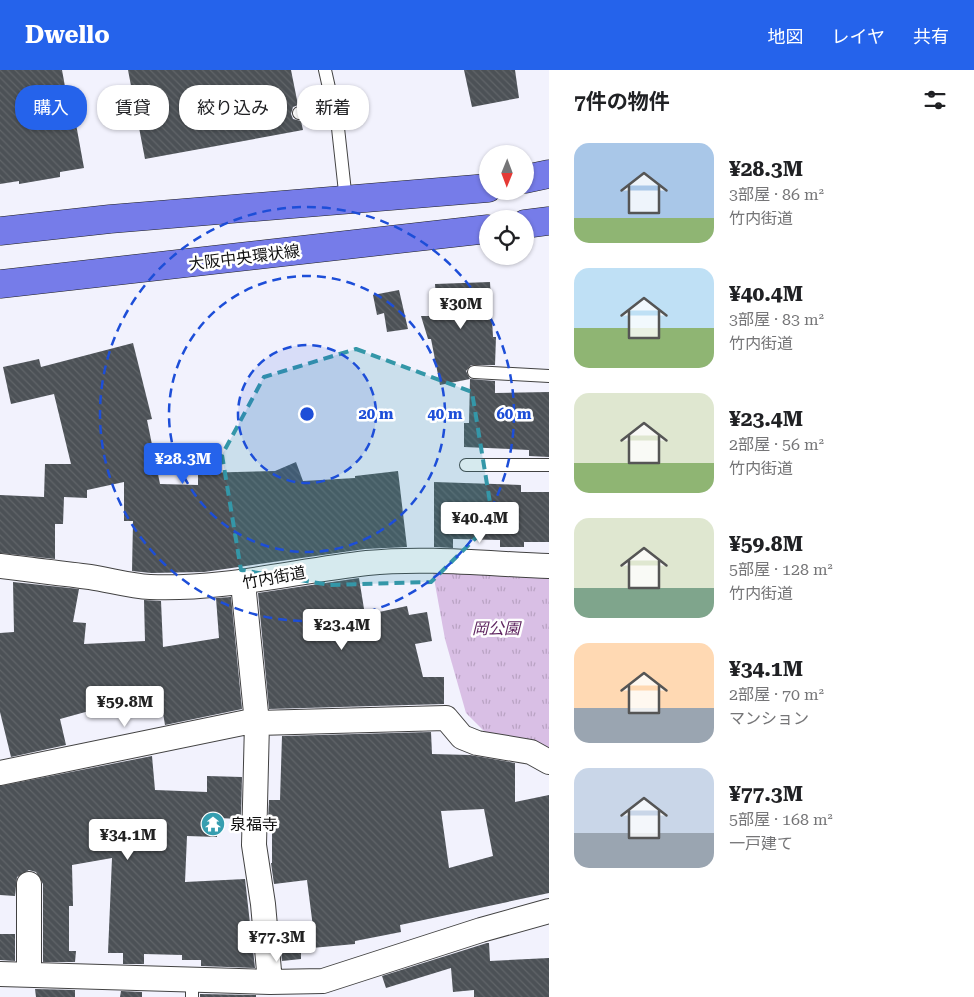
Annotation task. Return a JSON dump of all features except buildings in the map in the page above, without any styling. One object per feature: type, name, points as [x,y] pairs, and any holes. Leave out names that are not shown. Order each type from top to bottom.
[{"type":"main road","points":[[534,177],[549,174]]},
{"type":"main road","points":[[534,184],[549,183]]},
{"type":"main road","points":[[0,231],[110,219],[346,201],[479,188]]},
{"type":"main road","points":[[534,223],[549,222]]},
{"type":"main road","name":"大阪中央環状線","points":[[0,284],[479,230]]},
{"type":"street","name":"竹内街道","points":[[0,566],[91,577],[148,587],[211,586],[243,583],[307,571],[370,563],[410,561],[549,566]]},
{"type":"street","points":[[243,583],[257,721],[254,845],[263,904],[270,982]]},
{"type":"street","points":[[0,773],[257,721],[446,718],[462,737],[477,743],[531,752],[549,762]]},
{"type":"street","points":[[29,884],[29,975]]},
{"type":"street","points":[[0,974],[29,975],[114,987],[192,988],[270,982],[323,989],[481,930],[549,911]]},
{"type":"lane","points":[[325,70],[328,85]]},
{"type":"lane","points":[[338,130],[346,201]]},
{"type":"lane","points":[[474,372],[549,376]]},
{"type":"lane","points":[[466,465],[549,465]]},
{"type":"highlighted area","points":[[356,349],[472,392],[493,521],[431,582],[330,585],[241,570],[222,455],[264,377]]},
{"type":"green space","name":"岡公園","points":[[433,573],[549,576],[549,755],[492,739],[466,713],[445,639]]},
{"type":"place","name":"泉福寺","points":[[213,824]]}]
